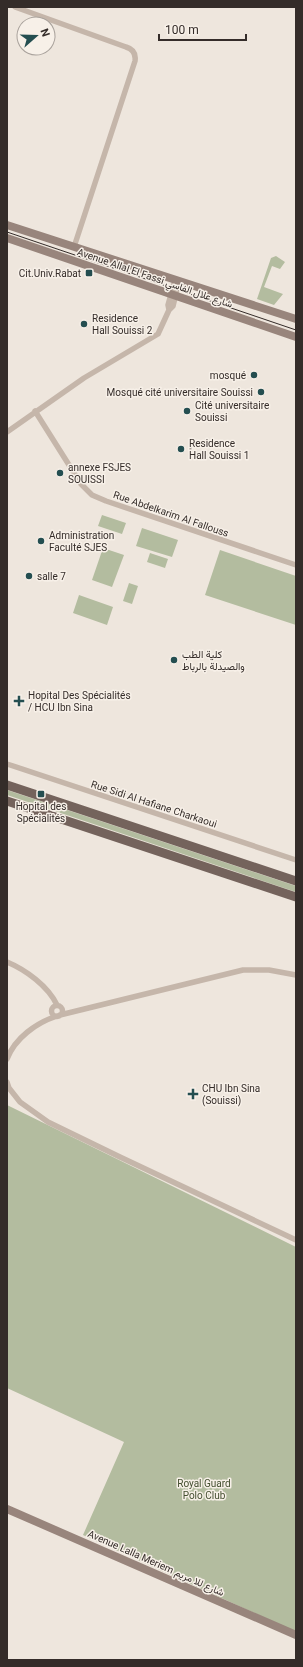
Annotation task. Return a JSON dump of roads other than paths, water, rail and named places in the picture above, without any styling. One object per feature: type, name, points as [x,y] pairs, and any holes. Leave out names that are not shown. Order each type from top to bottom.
[{"type":"main road","points":[[7,785],[296,881]]},
{"type":"main road","points":[[7,801],[296,897]]},
{"type":"street","points":[[15,7],[126,47],[133,50],[135,56],[135,61],[74,247]]},
{"type":"street","name":"Avenue Allal El Fassi شارع علال الفاسي","points":[[7,225],[249,303],[296,320]]},
{"type":"street","name":"Avenue Allal El Fassi شارع علال الفاسي","points":[[7,238],[296,337]]},
{"type":"street","points":[[7,432],[90,374],[158,334],[169,310],[168,305],[177,281]]},
{"type":"street","name":"Rue Abdelkarim Al Fallouss","points":[[35,411],[78,480],[92,494],[106,501],[296,565]]},
{"type":"street","name":"Rue Sidi Al Hafiane Charkaoui","points":[[7,764],[296,860]]},
{"type":"street","points":[[7,962],[29,974],[45,990],[56,1011]]},
{"type":"street","points":[[7,1059],[12,1049],[24,1035],[44,1022],[56,1011],[78,1011],[243,970],[269,970],[296,975]]},
{"type":"street","points":[[56,1011],[78,1011]]},
{"type":"street","points":[[7,1082],[9,1088],[20,1102],[48,1122],[296,1240]]},
{"type":"street","name":"Avenue Lalla Meriem شارع للا مريم","points":[[7,1509],[296,1635]]},
{"type":"tram line","points":[[7,232],[296,330]]},
{"type":"place","name":"Cit.Univ.Rabat","points":[[89,273]]},
{"type":"place","name":"Residence Hall Souissi 2","points":[[84,324]]},
{"type":"place","name":"mosqué","points":[[254,375]]},
{"type":"place","name":"Mosqué cité universitaire Souissi","points":[[261,392]]},
{"type":"place","name":"Cité universitaire Souissi","points":[[187,411]]},
{"type":"place","name":"ٍResidence Hall Souissi 1","points":[[181,449]]},
{"type":"place","name":"annexe FSJES SOUISSI","points":[[60,473]]},
{"type":"place","name":"Administration Faculté SJES","points":[[41,541]]},
{"type":"place","name":"salle 7","points":[[29,576]]},
{"type":"place","name":"كلية الطب والصيدلة بالرباط","points":[[174,660]]},
{"type":"place","name":"Hopital Des Spécialités / HCU Ibn Sina","points":[[19,701]]},
{"type":"place","name":"Hopital des Spécialités","points":[[41,794]]},
{"type":"place","name":"CHU Ibn Sina (Souissi)","points":[[193,1094]]},
{"type":"park label","name":"Royal Guard Polo Club","points":[[204,1488]]}]
